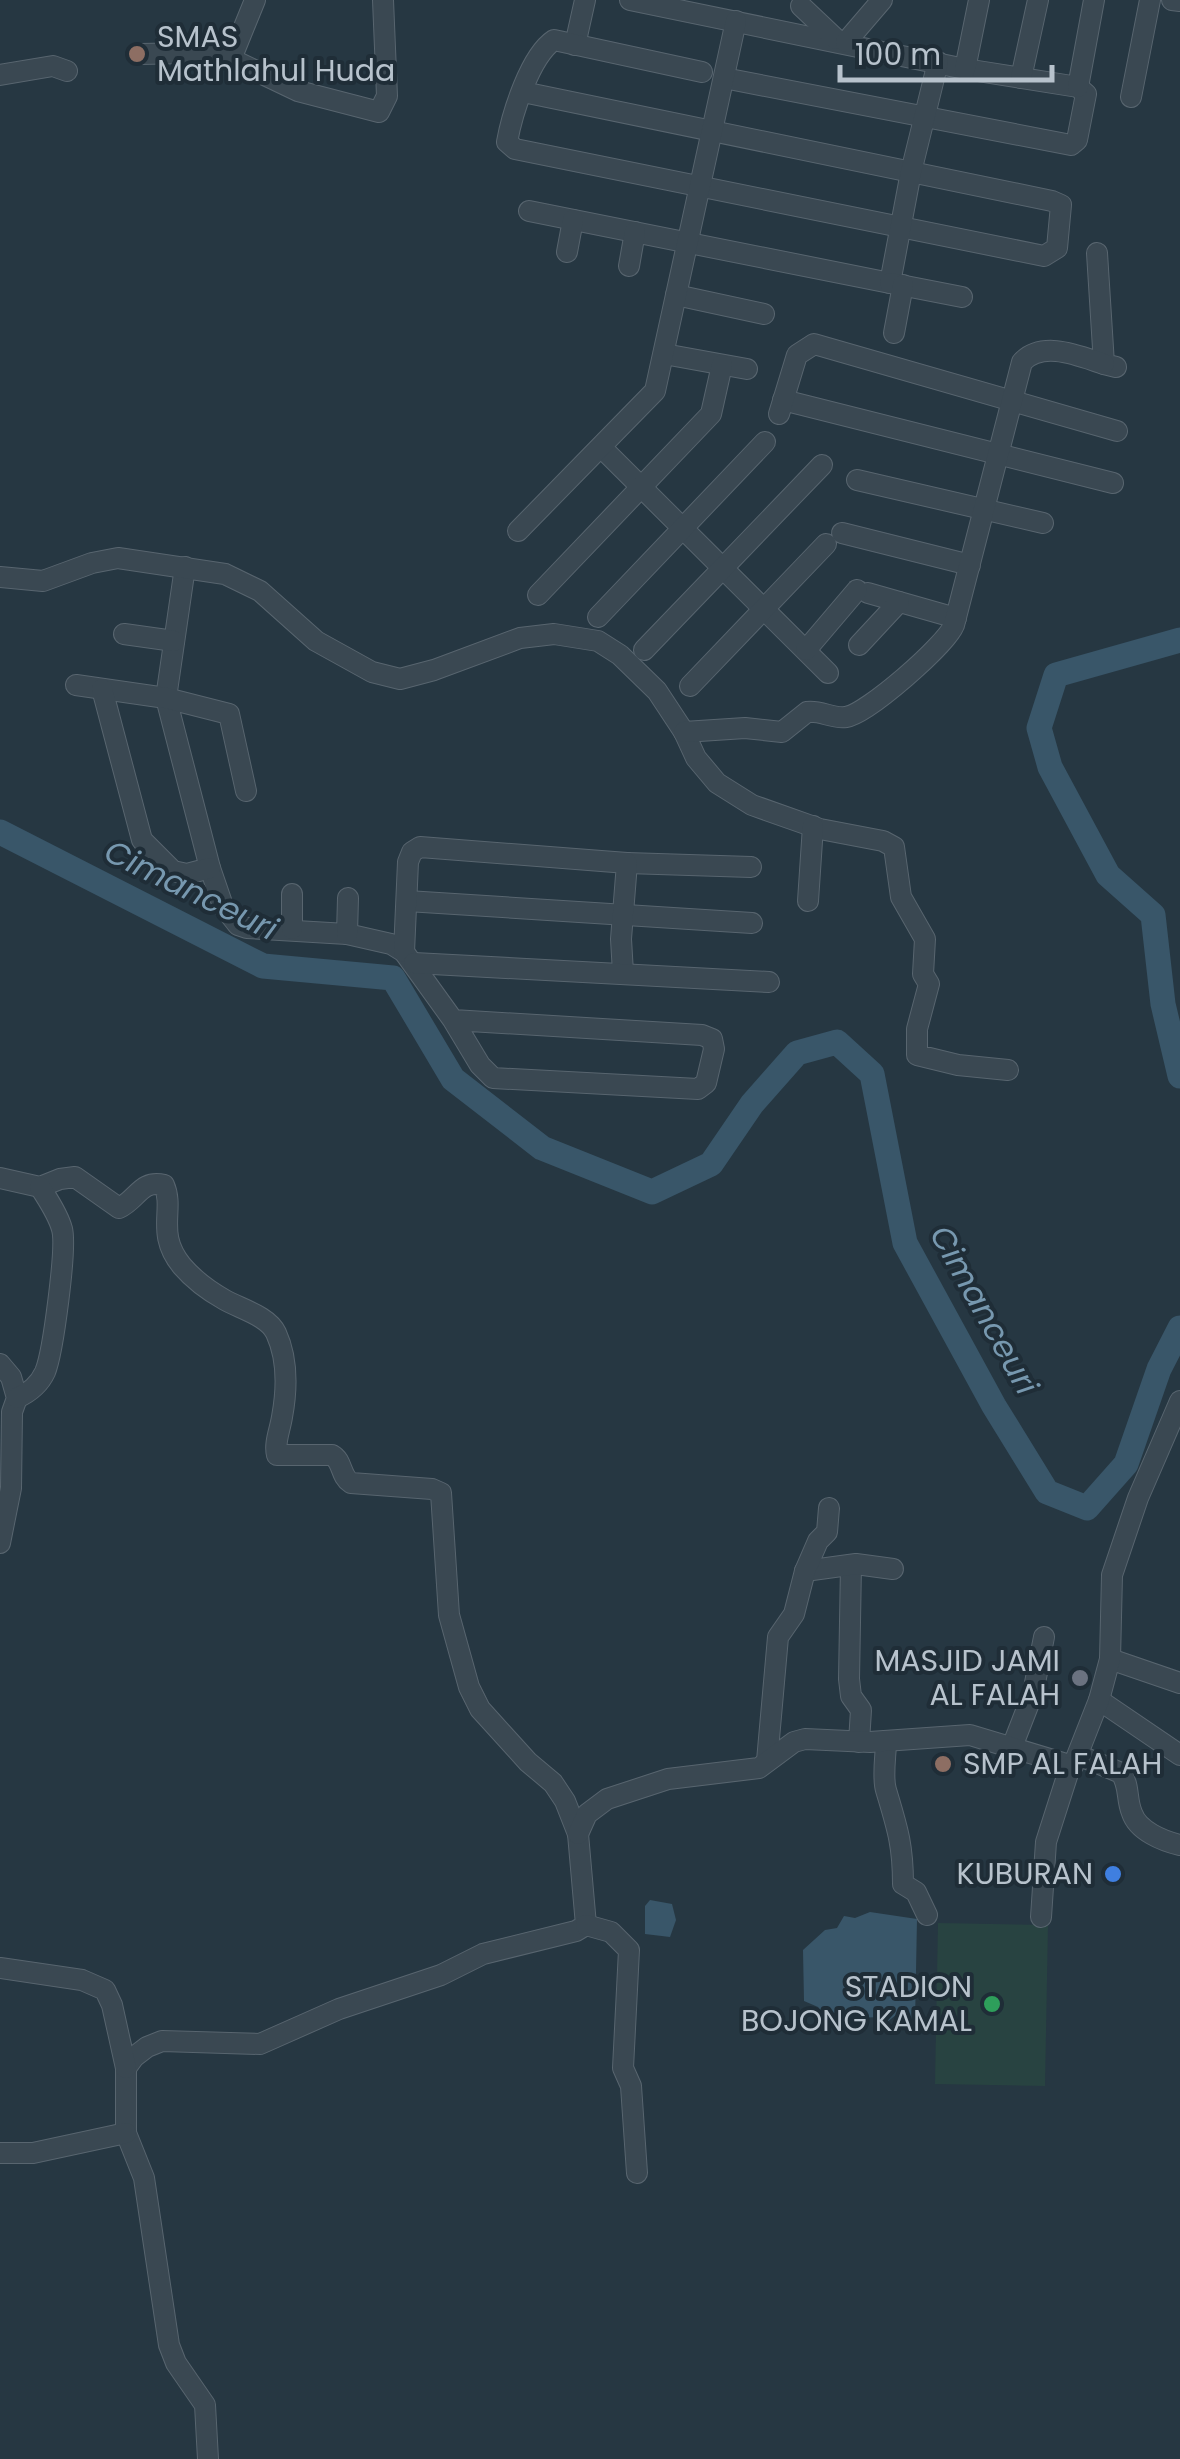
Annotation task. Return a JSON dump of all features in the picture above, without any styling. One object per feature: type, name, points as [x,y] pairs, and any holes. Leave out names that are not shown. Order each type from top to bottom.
[{"type":"street","points":[[231,58],[256,0]]},
{"type":"street","points":[[141,54],[188,53],[231,58],[298,92],[379,112],[387,96],[382,0]]},
{"type":"street","points":[[575,45],[585,0]]},
{"type":"street","points":[[630,0],[670,4],[965,69],[1078,87],[1084,90],[1086,101],[1077,140],[1071,146],[724,78]]},
{"type":"street","points":[[965,69],[979,0]]},
{"type":"street","points":[[1020,78],[1038,0]]},
{"type":"street","points":[[1078,87],[1094,0]]},
{"type":"street","points":[[1130,97],[1150,0]]},
{"type":"street","points":[[1172,0],[1180,1]]},
{"type":"street","points":[[842,42],[878,1]]},
{"type":"street","points":[[800,6],[842,42]]},
{"type":"street","points":[[518,531],[655,392],[736,21]]},
{"type":"street","points":[[523,92],[1061,205],[1057,248],[1044,256],[515,149],[507,142],[512,117],[523,92],[543,48],[554,40],[702,72]]},
{"type":"street","points":[[894,333],[900,228],[938,62]]},
{"type":"street","points":[[0,76],[54,66],[66,71]]},
{"type":"street","points":[[529,210],[962,298]]},
{"type":"street","points":[[566,252],[573,220]]},
{"type":"street","points":[[628,266],[635,232]]},
{"type":"street","points":[[684,732],[745,728],[782,732],[807,712],[834,717],[856,714],[941,646],[956,618],[1022,362],[1031,352],[1044,350],[1110,366],[1097,253]]},
{"type":"street","points":[[676,296],[764,314]]},
{"type":"street","points":[[1112,483],[781,407],[797,355],[814,344],[1117,431]]},
{"type":"street","points":[[664,354],[747,370]]},
{"type":"street","points":[[538,595],[711,414],[722,364]]},
{"type":"street","points":[[598,617],[765,442]]},
{"type":"street","points":[[602,448],[828,673]]},
{"type":"street","points":[[644,650],[822,465]]},
{"type":"street","points":[[857,480],[1043,523]]},
{"type":"street","points":[[690,686],[834,539],[970,565]]},
{"type":"street","points":[[0,578],[43,581],[118,558],[225,574],[248,584],[295,620],[316,642],[388,676],[414,677],[520,638],[554,634],[598,641],[620,655],[658,692],[696,758],[717,783],[752,805],[836,834],[884,840],[896,852],[901,897],[925,938],[922,974],[929,984],[917,1028],[917,1056],[1008,1070]]},
{"type":"street","points":[[185,567],[166,698],[210,868],[224,906],[238,925],[259,930],[347,934],[391,944],[409,957],[454,1020],[480,1066],[496,1078],[698,1090],[706,1083],[714,1049],[712,1039],[702,1035],[454,1020]]},
{"type":"street","points":[[806,650],[863,592],[956,618]]},
{"type":"street","points":[[859,645],[899,602]]},
{"type":"street","points":[[124,634],[174,641]]},
{"type":"street","points":[[76,685],[166,698],[229,714],[246,790]]},
{"type":"street","points":[[102,689],[142,840],[173,871],[187,874],[210,868]]},
{"type":"street","points":[[808,902],[813,826]]},
{"type":"street","points":[[409,957],[410,855],[420,846],[627,862],[751,866]]},
{"type":"street","points":[[623,973],[627,862]]},
{"type":"street","points":[[292,894],[292,929]]},
{"type":"street","points":[[347,934],[348,898]]},
{"type":"street","points":[[408,901],[752,924]]},
{"type":"street","points":[[409,957],[768,982]]},
{"type":"street","points":[[0,1178],[40,1187],[75,1177],[120,1208],[142,1187],[164,1185],[166,1232],[181,1264],[206,1288],[275,1330],[285,1365],[277,1455],[332,1455],[338,1458],[344,1478],[351,1484],[432,1489],[441,1493],[449,1615],[473,1698],[523,1756],[560,1790],[578,1834],[586,1925]]},
{"type":"street","points":[[0,1543],[11,1488],[12,1404],[40,1382],[48,1362],[64,1243],[60,1223],[40,1187]]},
{"type":"street","points":[[0,1364],[11,1377],[17,1398]]},
{"type":"street","points":[[1041,1917],[1046,1842],[1099,1700],[1110,1659],[1112,1575],[1138,1498],[1180,1401]]},
{"type":"street","points":[[767,1761],[778,1637],[794,1614],[805,1571],[818,1540],[827,1532],[829,1508]]},
{"type":"street","points":[[805,1571],[851,1565],[894,1569]]},
{"type":"street","points":[[851,1565],[849,1678],[851,1696],[862,1710],[860,1742]]},
{"type":"street","points":[[1012,1747],[1033,1692],[1044,1637]]},
{"type":"street","points":[[1110,1659],[1180,1683]]},
{"type":"street","points":[[1099,1700],[1180,1755]]},
{"type":"street","points":[[578,1834],[588,1814],[607,1799],[668,1779],[752,1770],[805,1739],[860,1742],[970,1735],[1121,1772],[1138,1823],[1158,1838],[1180,1845]]},
{"type":"street","points":[[886,1741],[885,1789],[896,1819],[896,1835],[903,1844],[903,1884],[916,1892],[927,1915]]},
{"type":"street","points":[[126,2068],[147,2047],[162,2040],[245,2044],[273,2040],[339,2009],[441,1974],[483,1954],[567,1934],[586,1925],[612,1932],[629,1950],[623,2068],[631,2086],[637,2173]]},
{"type":"street","points":[[0,1968],[91,1982],[105,1990],[112,2005],[126,2068],[126,2134],[144,2178],[172,2356],[205,2405],[208,2459]]},
{"type":"street","points":[[0,2152],[33,2153],[126,2134]]},
{"type":"green space","name":"STADION BOJONG KAMAL","points":[[938,1923],[1048,1925],[1045,2086],[935,2084]]},
{"type":"water","points":[[650,1900],[672,1904],[676,1920],[670,1937],[645,1934],[645,1906]]},
{"type":"water","points":[[870,1912],[917,1919],[915,2023],[896,2015],[887,2022],[881,2017],[828,2019],[818,2007],[804,2001],[803,1950],[825,1930],[837,1928],[844,1916],[855,1918]]},
{"type":"waterway","name":"Cimanceuri","points":[[1180,640],[1056,675],[1039,728],[1050,767],[1108,875],[1153,915],[1163,1004],[1180,1076]]},
{"type":"waterway","name":"Cimanceuri","points":[[0,832],[263,966],[393,978],[453,1079],[542,1148],[652,1192],[711,1164],[752,1104],[797,1053],[837,1042],[872,1074],[905,1243],[994,1406],[1047,1492],[1087,1508],[1126,1464],[1159,1369],[1180,1328]]},
{"type":"place","name":"SMAS Mathlahul Huda","points":[[137,54]]},
{"type":"place","name":"MASJID JAMI AL FALAH","points":[[1080,1678]]},
{"type":"place","name":"SMP AL FALAH","points":[[943,1764]]},
{"type":"place","name":"KUBURAN","points":[[1113,1874]]},
{"type":"place","name":"STADION BOJONG KAMAL","points":[[992,2004]]}]
